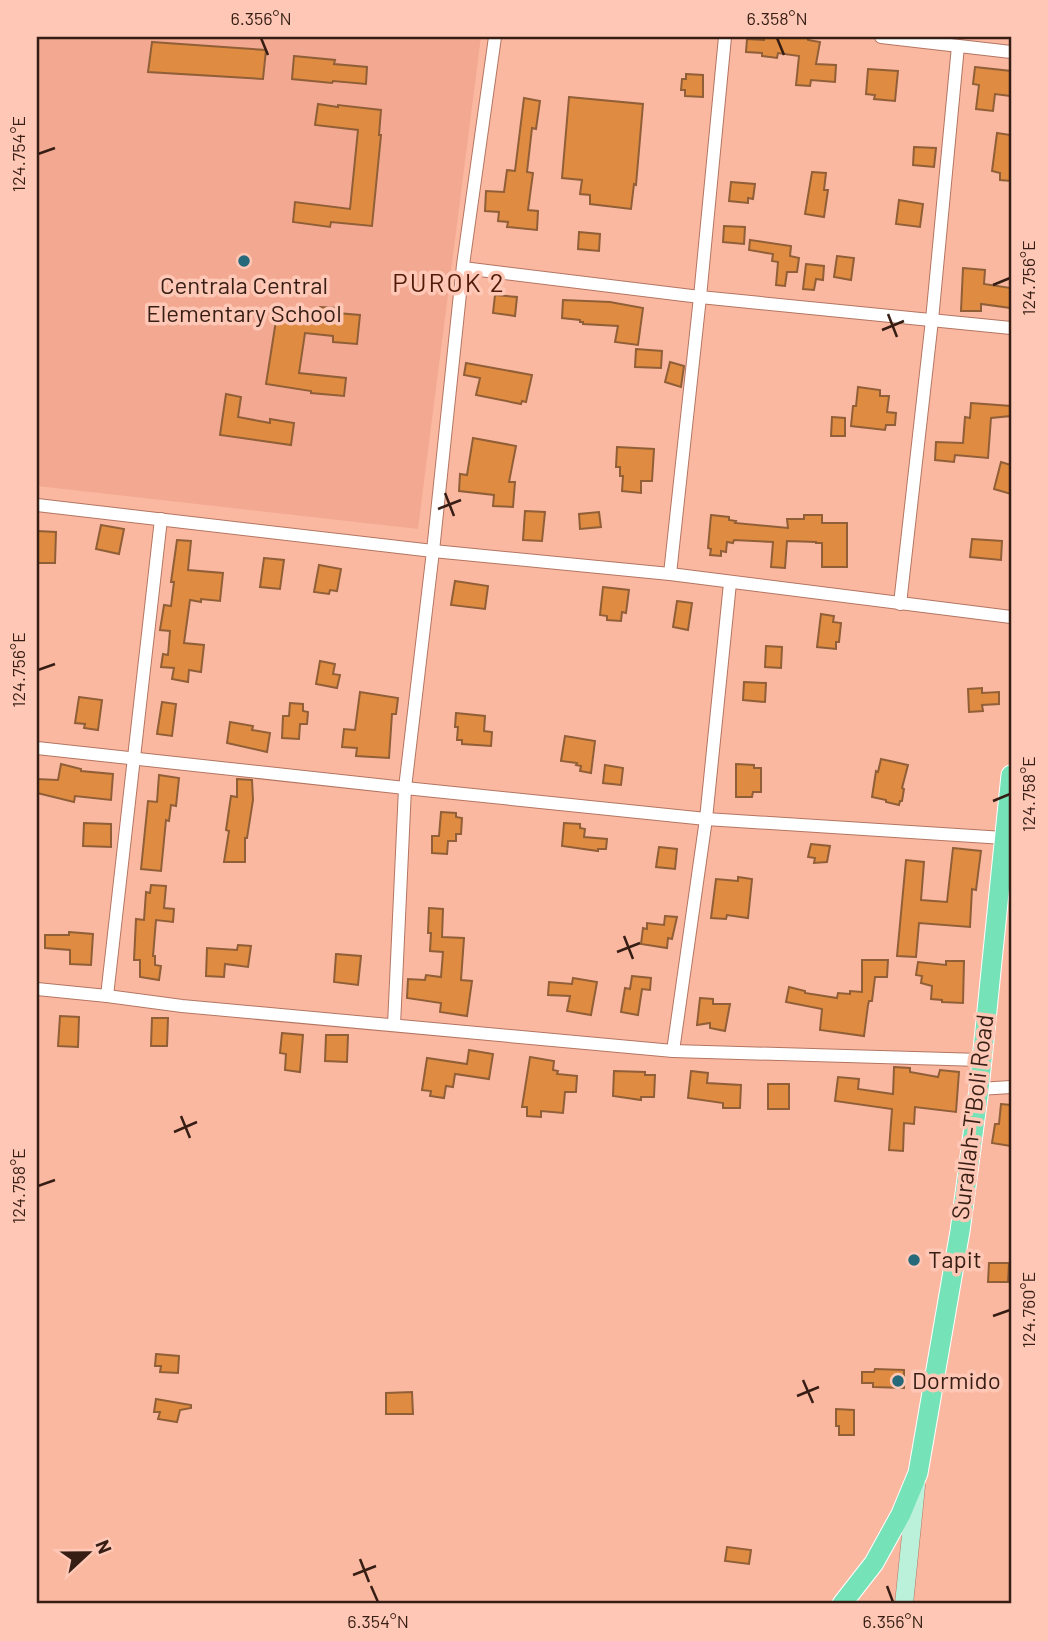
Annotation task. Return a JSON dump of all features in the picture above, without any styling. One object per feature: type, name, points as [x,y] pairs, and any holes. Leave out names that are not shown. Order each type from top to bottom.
[{"type":"main road","name":"Surallah-T'Boli Road","points":[[842,1604],[874,1563],[901,1514],[918,1473],[960,1231],[979,1089],[1011,775]]},
{"type":"street","points":[[394,1025],[405,788],[463,268],[495,37]]},
{"type":"street","points":[[670,574],[725,37]]},
{"type":"street","points":[[881,37],[1011,52]]},
{"type":"street","points":[[900,604],[932,320],[958,46]]},
{"type":"street","points":[[463,268],[700,297],[1011,328]]},
{"type":"street","points":[[37,505],[433,551],[670,574],[1011,617]]},
{"type":"street","points":[[107,996],[161,519]]},
{"type":"street","points":[[673,1051],[706,819],[730,583]]},
{"type":"street","points":[[37,748],[706,819],[1004,838]]},
{"type":"street","points":[[37,989],[182,1006],[673,1051],[981,1060]]},
{"type":"street","points":[[979,1089],[1011,1087]]},
{"type":"street","points":[[904,1604],[918,1473]]},
{"type":"shaded area","name":"Centrala Central Elementary School","points":[[37,37],[481,37],[418,529],[37,486]]},
{"type":"building","points":[[764,37],[808,37],[808,40],[820,42],[816,64],[836,65],[835,82],[811,80],[810,86],[796,85],[799,56],[778,53],[777,58],[746,52],[747,39],[764,40]]},
{"type":"building","points":[[152,42],[266,50],[263,79],[148,72]]},
{"type":"building","points":[[294,56],[335,60],[334,64],[367,67],[366,84],[292,79]]},
{"type":"building","points":[[975,67],[1011,71],[1011,96],[995,94],[993,111],[976,109],[979,85],[973,84]]},
{"type":"building","points":[[868,69],[898,71],[895,101],[874,99],[875,95],[866,94]]},
{"type":"building","points":[[686,74],[703,75],[703,97],[685,96],[685,90],[681,90],[682,79],[686,79]]},
{"type":"building","points":[[569,97],[643,104],[636,185],[634,184],[631,209],[590,204],[590,195],[580,194],[582,180],[562,178]]},
{"type":"building","points":[[524,98],[540,101],[536,129],[532,128],[527,172],[533,173],[528,210],[538,211],[537,230],[507,227],[508,222],[498,221],[499,212],[485,211],[486,191],[504,192],[507,170],[515,171]]},
{"type":"building","points":[[318,104],[381,110],[372,226],[331,222],[330,227],[293,222],[295,202],[350,209],[358,130],[315,125]]},
{"type":"building","points":[[997,133],[1011,135],[1011,181],[1000,180],[1000,173],[992,171]]},
{"type":"building","points":[[914,147],[936,148],[934,167],[913,165]]},
{"type":"building","points":[[812,172],[826,173],[824,190],[828,190],[824,217],[805,214]]},
{"type":"building","points":[[731,182],[755,184],[753,199],[748,198],[748,203],[729,201]]},
{"type":"building","points":[[899,200],[923,204],[920,227],[896,224]]},
{"type":"building","points":[[724,226],[745,227],[744,244],[723,242]]},
{"type":"building","points":[[579,232],[600,234],[599,251],[578,249]]},
{"type":"building","points":[[750,240],[791,246],[790,256],[799,258],[797,272],[787,272],[785,286],[776,285],[778,262],[772,261],[773,254],[749,250]]},
{"type":"building","points":[[837,256],[854,258],[851,280],[834,277]]},
{"type":"building","points":[[806,264],[824,266],[823,280],[816,279],[814,290],[803,289]]},
{"type":"building","points":[[963,268],[985,270],[984,284],[1011,288],[1011,308],[981,304],[981,311],[961,311]]},
{"type":"building","points":[[495,295],[517,297],[515,316],[493,313]]},
{"type":"building","points":[[563,300],[610,302],[643,308],[638,345],[615,342],[618,326],[583,324],[580,320],[562,318]]},
{"type":"building","points":[[320,307],[337,308],[337,313],[360,315],[357,344],[333,342],[333,336],[305,333],[299,373],[346,378],[344,396],[266,384],[277,314],[319,321]]},
{"type":"building","points":[[636,349],[662,351],[661,368],[635,367]]},
{"type":"building","points":[[670,362],[684,366],[681,387],[665,382]]},
{"type":"building","points":[[466,363],[532,375],[526,402],[522,401],[521,404],[476,395],[480,378],[464,375]]},
{"type":"building","points":[[858,387],[880,390],[880,396],[889,396],[887,412],[896,413],[895,425],[886,425],[885,430],[851,426]]},
{"type":"building","points":[[226,394],[241,397],[238,417],[270,423],[270,419],[294,423],[291,445],[220,435]]},
{"type":"building","points":[[971,403],[1011,406],[1011,416],[991,418],[988,458],[955,455],[954,462],[935,460],[936,442],[963,443],[965,417],[970,418]]},
{"type":"building","points":[[832,417],[845,418],[845,436],[831,436]]},
{"type":"building","points":[[473,438],[516,446],[509,482],[515,482],[513,507],[493,506],[494,495],[459,491],[460,474],[467,475]]},
{"type":"building","points":[[617,447],[654,449],[652,481],[641,481],[641,493],[622,491],[623,476],[620,476],[620,467],[616,467]]},
{"type":"building","points":[[1001,462],[1011,465],[1011,494],[994,489]]},
{"type":"building","points":[[525,511],[545,512],[542,541],[523,540]]},
{"type":"building","points":[[599,512],[601,527],[580,529],[579,514]]},
{"type":"building","points":[[711,515],[729,517],[729,520],[736,521],[735,523],[788,528],[787,519],[804,519],[804,515],[822,515],[822,523],[847,523],[847,567],[822,567],[822,543],[816,542],[787,541],[785,568],[771,567],[773,542],[734,540],[733,543],[727,542],[726,552],[721,551],[721,556],[710,555],[711,549],[708,548]]},
{"type":"building","points":[[101,525],[124,529],[119,554],[96,549]]},
{"type":"building","points":[[37,531],[56,532],[55,563],[37,563]]},
{"type":"building","points":[[972,539],[1002,541],[1001,560],[970,557]]},
{"type":"building","points":[[177,540],[191,541],[188,570],[223,573],[220,601],[190,600],[184,643],[204,645],[201,672],[189,670],[188,682],[172,679],[174,668],[161,667],[163,654],[168,655],[170,631],[160,630],[164,605],[171,606],[174,582],[171,582]]},
{"type":"building","points":[[264,558],[284,560],[280,589],[260,587]]},
{"type":"building","points":[[319,565],[341,569],[337,591],[330,590],[329,594],[314,592]]},
{"type":"building","points":[[455,581],[488,586],[485,609],[451,605]]},
{"type":"building","points":[[603,587],[629,590],[626,613],[622,612],[621,621],[607,620],[607,616],[600,615]]},
{"type":"building","points":[[677,601],[692,603],[688,630],[673,627]]},
{"type":"building","points":[[821,614],[834,616],[833,622],[841,623],[836,649],[817,647]]},
{"type":"building","points":[[766,646],[782,647],[781,668],[765,667]]},
{"type":"building","points":[[320,661],[335,664],[333,674],[340,675],[337,688],[316,684]]},
{"type":"building","points":[[744,682],[766,683],[765,702],[743,700]]},
{"type":"building","points":[[982,688],[982,693],[999,692],[999,704],[982,705],[983,711],[969,712],[968,689]]},
{"type":"building","points":[[360,692],[398,698],[396,714],[392,714],[389,758],[356,756],[357,748],[342,747],[344,729],[355,730]]},
{"type":"building","points":[[79,697],[102,700],[98,730],[84,728],[85,724],[75,723]]},
{"type":"building","points":[[162,702],[176,704],[172,736],[157,734]]},
{"type":"building","points":[[290,703],[303,704],[303,711],[308,712],[307,724],[300,724],[299,739],[282,738],[283,716],[289,716]]},
{"type":"building","points":[[456,713],[485,716],[484,731],[492,732],[491,746],[462,744],[462,740],[457,740]]},
{"type":"building","points":[[230,722],[253,726],[252,730],[270,733],[267,752],[227,743]]},
{"type":"building","points":[[565,736],[595,741],[591,773],[580,771],[581,766],[576,765],[577,763],[561,761]]},
{"type":"building","points":[[881,759],[908,765],[899,805],[872,797]]},
{"type":"building","points":[[61,764],[81,771],[113,774],[111,800],[75,796],[74,802],[37,793],[37,779],[58,780]]},
{"type":"building","points":[[736,764],[761,768],[761,792],[753,792],[752,797],[736,797]]},
{"type":"building","points":[[605,765],[623,768],[621,785],[603,783]]},
{"type":"building","points":[[159,775],[179,778],[176,806],[171,805],[169,821],[166,820],[161,871],[141,869],[148,801],[157,802]]},
{"type":"building","points":[[237,779],[252,780],[253,800],[245,838],[245,862],[224,862],[231,796],[237,797]]},
{"type":"building","points":[[441,812],[456,813],[456,817],[462,818],[461,834],[456,834],[456,841],[448,841],[447,854],[432,853],[432,836],[439,836]]},
{"type":"building","points":[[84,823],[111,824],[111,847],[83,846]]},
{"type":"building","points":[[564,823],[580,824],[580,828],[585,829],[584,837],[607,839],[606,849],[598,851],[562,846]]},
{"type":"building","points":[[811,844],[830,846],[827,862],[814,863],[815,858],[808,857]]},
{"type":"building","points":[[659,847],[677,849],[675,869],[656,867]]},
{"type":"building","points":[[953,848],[981,851],[976,890],[972,889],[970,927],[919,923],[916,957],[897,956],[906,860],[924,862],[921,900],[947,902]]},
{"type":"building","points":[[738,877],[752,879],[748,918],[727,915],[726,919],[711,918],[716,879],[738,881]]},
{"type":"building","points":[[151,885],[166,886],[164,908],[174,909],[173,922],[156,920],[153,956],[155,965],[161,966],[159,980],[140,977],[140,960],[134,960],[136,919],[144,920],[146,892],[150,893]]},
{"type":"building","points":[[429,908],[443,909],[442,937],[464,938],[461,980],[472,981],[467,1016],[440,1012],[441,1003],[407,998],[408,979],[425,980],[426,975],[441,977],[443,952],[430,951]]},
{"type":"building","points":[[665,916],[677,917],[672,939],[668,938],[667,948],[641,944],[643,928],[647,929],[647,923],[664,925]]},
{"type":"building","points":[[69,932],[93,934],[91,965],[70,964],[70,950],[45,948],[45,935],[69,935]]},
{"type":"building","points":[[238,945],[251,946],[248,967],[225,964],[224,977],[206,976],[207,948],[237,950]]},
{"type":"building","points":[[336,954],[361,956],[358,985],[334,982]]},
{"type":"building","points":[[862,960],[888,960],[887,977],[875,977],[864,1036],[820,1030],[822,1009],[786,1002],[789,987],[805,993],[837,998],[838,993],[862,992]]},
{"type":"building","points":[[946,961],[964,961],[963,1003],[931,999],[932,986],[921,983],[922,976],[916,975],[918,962],[946,965]]},
{"type":"building","points":[[632,976],[651,978],[650,990],[642,989],[638,1015],[621,1012],[625,988],[630,989]]},
{"type":"building","points":[[573,978],[597,982],[591,1015],[567,1011],[570,996],[548,995],[549,982],[572,984]]},
{"type":"building","points":[[700,998],[713,999],[713,1004],[730,1004],[725,1031],[710,1028],[710,1023],[697,1025]]},
{"type":"building","points":[[60,1016],[79,1017],[78,1047],[58,1046]]},
{"type":"building","points":[[152,1018],[168,1018],[167,1046],[151,1046]]},
{"type":"building","points":[[282,1033],[303,1035],[300,1072],[285,1070],[286,1054],[280,1053]]},
{"type":"building","points":[[326,1035],[348,1035],[347,1062],[325,1061]]},
{"type":"building","points":[[469,1050],[493,1054],[489,1079],[455,1074],[453,1087],[446,1086],[444,1098],[430,1096],[431,1091],[422,1090],[427,1058],[467,1064]]},
{"type":"building","points":[[530,1057],[554,1061],[553,1070],[558,1071],[557,1074],[577,1076],[576,1092],[565,1092],[563,1113],[541,1111],[541,1117],[527,1116],[527,1107],[522,1107]]},
{"type":"building","points":[[894,1067],[910,1068],[910,1072],[938,1077],[940,1070],[959,1072],[956,1112],[915,1107],[914,1124],[904,1123],[903,1151],[889,1150],[892,1109],[835,1101],[838,1077],[859,1079],[858,1089],[893,1094]]},
{"type":"building","points":[[614,1071],[655,1075],[654,1097],[641,1097],[641,1100],[613,1096]]},
{"type":"building","points":[[691,1071],[708,1073],[707,1083],[741,1085],[740,1108],[723,1108],[723,1103],[688,1098]]},
{"type":"building","points":[[768,1084],[789,1084],[789,1109],[768,1109]]},
{"type":"building","points":[[1001,1104],[1011,1105],[1011,1146],[992,1143],[995,1124],[999,1124]]},
{"type":"building","points":[[989,1263],[1009,1263],[1008,1282],[988,1282]]},
{"type":"building","points":[[156,1354],[179,1356],[178,1373],[160,1372],[161,1366],[155,1366]]},
{"type":"building","points":[[875,1369],[904,1370],[904,1388],[873,1387],[873,1383],[862,1383],[862,1372],[874,1372]]},
{"type":"building","points":[[412,1392],[413,1414],[386,1414],[386,1393]]},
{"type":"building","points":[[156,1399],[191,1405],[191,1408],[180,1410],[177,1422],[158,1419],[160,1412],[154,1412]]},
{"type":"building","points":[[836,1409],[854,1410],[854,1435],[839,1435]]},
{"type":"building","points":[[727,1547],[751,1550],[749,1564],[725,1561]]},
{"type":"place","name":"Centrala Central Elementary School","points":[[244,261]]},
{"type":"place","name":"Tapit","points":[[914,1260]]},
{"type":"place","name":"Dormido","points":[[898,1381]]},
{"type":"district","name":"PUROK 2","points":[[449,283]]}]
